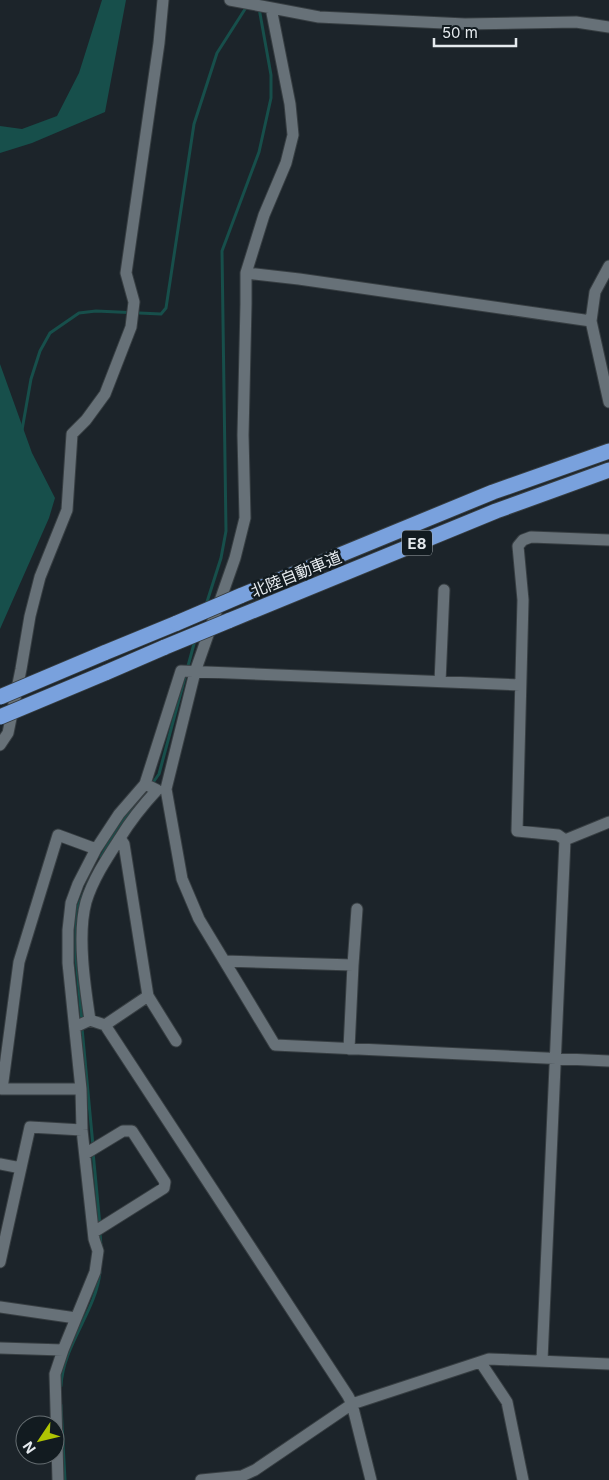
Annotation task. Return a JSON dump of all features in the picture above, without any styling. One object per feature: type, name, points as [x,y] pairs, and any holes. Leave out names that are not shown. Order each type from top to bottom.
[{"type":"highway","name":"北陸自動車道","points":[[0,697],[493,492],[609,451]]},
{"type":"highway","name":"北陸自動車道","points":[[0,717],[488,514],[609,470]]},
{"type":"street","points":[[0,745],[8,733],[30,616],[40,578],[67,510],[72,434],[86,420],[105,394],[131,327],[134,302],[126,274],[159,43],[163,0]]},
{"type":"street","points":[[230,0],[319,17],[465,24],[576,22],[609,27]]},
{"type":"street","points":[[271,8],[290,104],[293,135],[286,162],[264,215],[246,273],[243,436],[245,518],[235,558],[195,672],[162,790],[182,878],[199,919],[275,1045],[609,1061]]},
{"type":"street","points":[[609,266],[595,292],[591,320],[609,402]]},
{"type":"street","points":[[246,273],[591,320]]},
{"type":"street","points":[[566,840],[558,835],[517,831],[523,600],[518,546],[530,536],[609,540]]},
{"type":"street","points":[[440,682],[444,590]]},
{"type":"street","points":[[58,1480],[55,1374],[95,1272],[98,1251],[84,1154],[81,1089],[68,963],[68,930],[71,903],[78,884],[96,849],[119,814],[145,784],[181,671],[520,685]]},
{"type":"street","points":[[145,784],[162,790]]},
{"type":"street","points":[[90,1020],[82,932],[86,903],[100,869],[120,838],[139,810],[162,790]]},
{"type":"street","points":[[566,840],[609,822]]},
{"type":"street","points":[[81,1089],[2,1089],[19,962],[58,836],[96,849]]},
{"type":"street","points":[[120,838],[124,844],[148,996],[176,1041]]},
{"type":"street","points":[[542,1360],[566,840]]},
{"type":"street","points":[[348,1049],[357,909]]},
{"type":"street","points":[[225,961],[353,965]]},
{"type":"street","points":[[105,1025],[148,996]]},
{"type":"street","points":[[75,1027],[90,1020],[105,1025],[348,1396],[352,1404],[371,1480]]},
{"type":"street","points":[[0,1262],[3,1233],[30,1127],[82,1130]]},
{"type":"street","points":[[84,1154],[123,1131],[132,1131],[165,1182],[164,1188],[94,1232]]},
{"type":"street","points":[[0,1164],[21,1168]]},
{"type":"street","points":[[0,1307],[76,1318]]},
{"type":"street","points":[[0,1348],[63,1350]]},
{"type":"street","points":[[201,1480],[242,1476],[255,1470],[352,1404],[489,1360],[542,1360],[609,1364]]},
{"type":"street","points":[[481,1363],[506,1402],[523,1480]]},
{"type":"shaded area","points":[[102,0],[126,0],[105,112],[32,143],[0,153],[0,126],[22,129],[57,116],[79,73]]},
{"type":"shaded area","points":[[0,364],[32,453],[55,498],[49,518],[0,629]]},
{"type":"waterway","points":[[22,430],[31,379],[40,351],[50,333],[79,313],[96,311],[161,314],[166,308],[194,124],[217,53],[247,6]]},
{"type":"waterway","points":[[206,605],[221,558],[226,531],[222,251],[259,152],[271,98],[271,75],[259,8]]},
{"type":"waterway","points":[[152,784],[159,774],[195,640]]},
{"type":"waterway","points":[[101,857],[117,828],[149,789]]},
{"type":"waterway","points":[[82,1021],[76,958],[76,911],[89,881]]},
{"type":"waterway","points":[[82,1028],[93,1146]]},
{"type":"waterway","points":[[93,1152],[100,1226]]},
{"type":"waterway","points":[[100,1232],[101,1246]]},
{"type":"waterway","points":[[61,1386],[67,1356],[92,1300],[100,1272]]},
{"type":"waterway","points":[[61,1405],[65,1480]]}]
